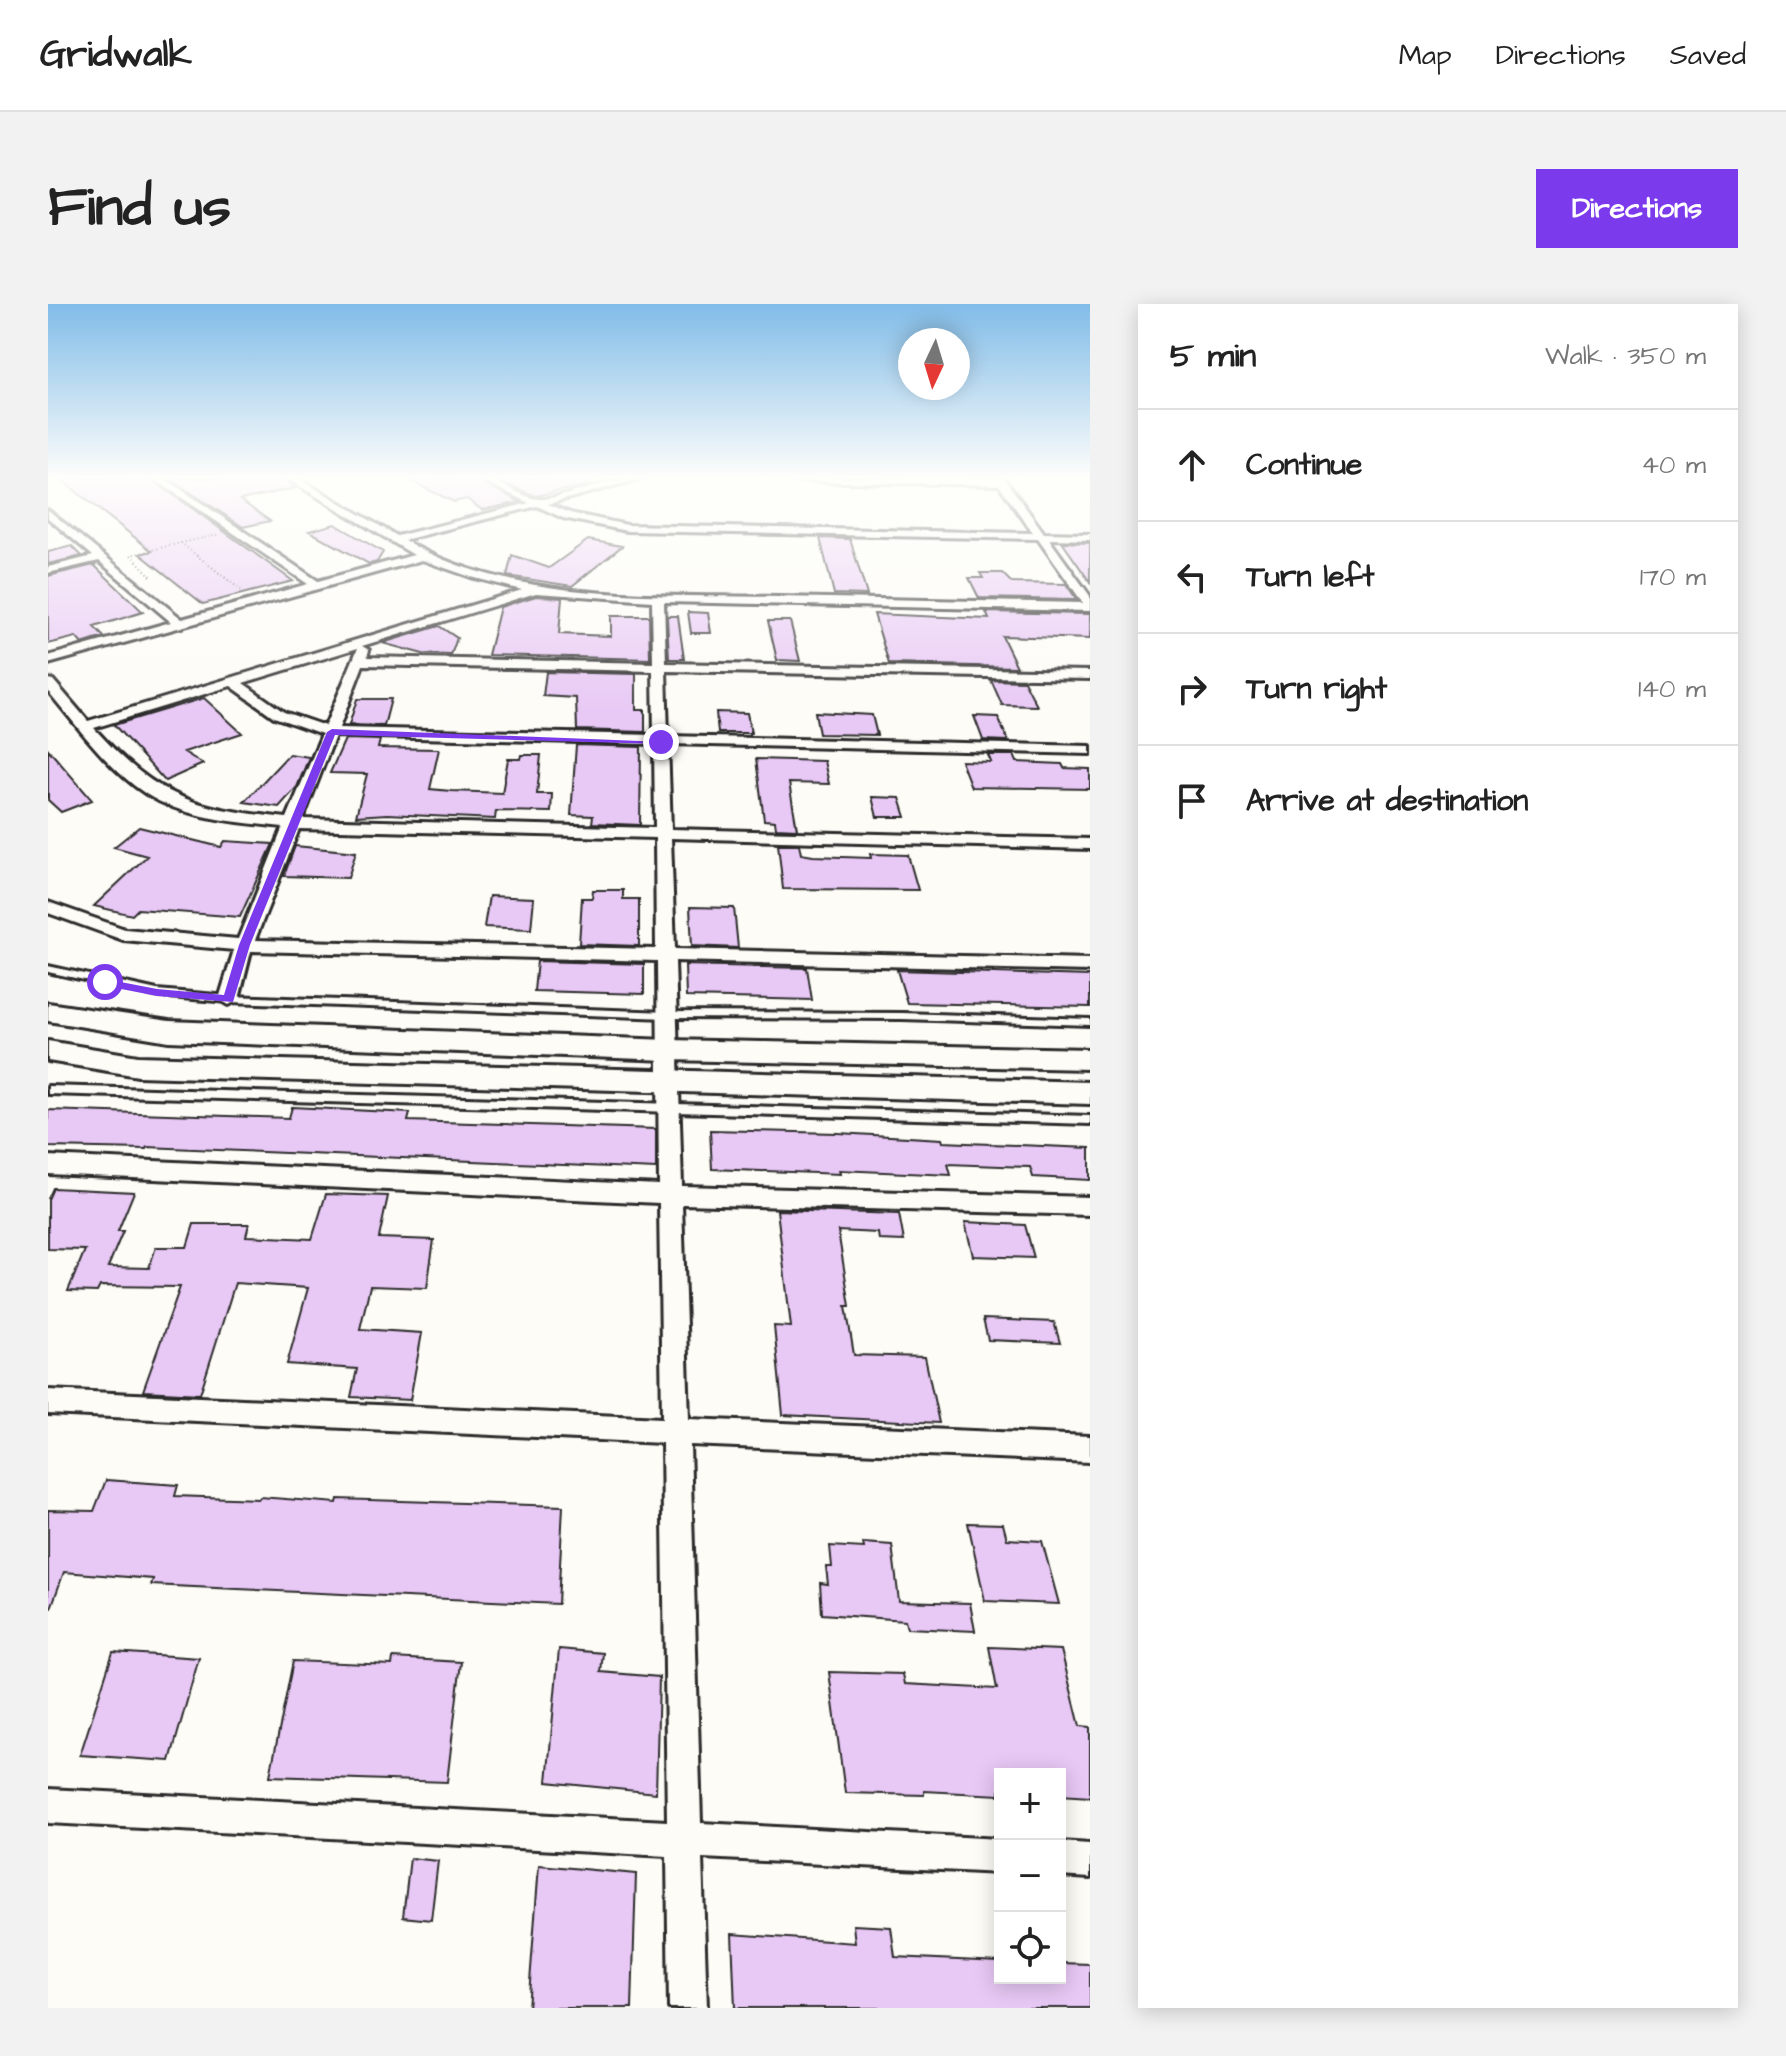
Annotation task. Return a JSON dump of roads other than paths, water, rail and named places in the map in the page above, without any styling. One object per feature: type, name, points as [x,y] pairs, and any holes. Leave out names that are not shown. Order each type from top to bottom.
[{"type":"street","points":[[48,570],[99,558],[178,622]]},
{"type":"street","points":[[275,558],[316,585]]},
{"type":"street","points":[[48,660],[417,558]]},
{"type":"street","points":[[427,558],[475,575],[536,590],[658,598],[1090,606]]},
{"type":"street","points":[[1054,558],[1090,606]]},
{"type":"street","points":[[86,726],[536,590]]},
{"type":"street","points":[[658,598],[688,2008]]},
{"type":"street","points":[[229,999],[244,945],[366,643]]},
{"type":"street","points":[[359,661],[1090,675]]},
{"type":"street","points":[[234,682],[279,717],[306,728],[332,732],[1090,750]]},
{"type":"street","points":[[48,683],[124,768],[166,799],[232,817],[295,824],[1090,844]]},
{"type":"street","points":[[48,907],[123,934],[244,945],[1090,965]]},
{"type":"street","points":[[48,1012],[169,1031],[668,1050],[1090,1059]]},
{"type":"street","points":[[48,1051],[138,1066],[669,1095],[1090,1093]]},
{"type":"street","points":[[48,1165],[671,1195],[1090,1206]]},
{"type":"street","points":[[48,1402],[1090,1449]]},
{"type":"street","points":[[48,1806],[994,1856]]},
{"type":"street","points":[[1066,1859],[1090,1861]]},
{"type":"lane","points":[[48,969],[157,993],[229,999],[667,1015],[902,1016],[1090,1022]]},
{"type":"lane","points":[[48,1090],[669,1095],[1090,1120]]}]
